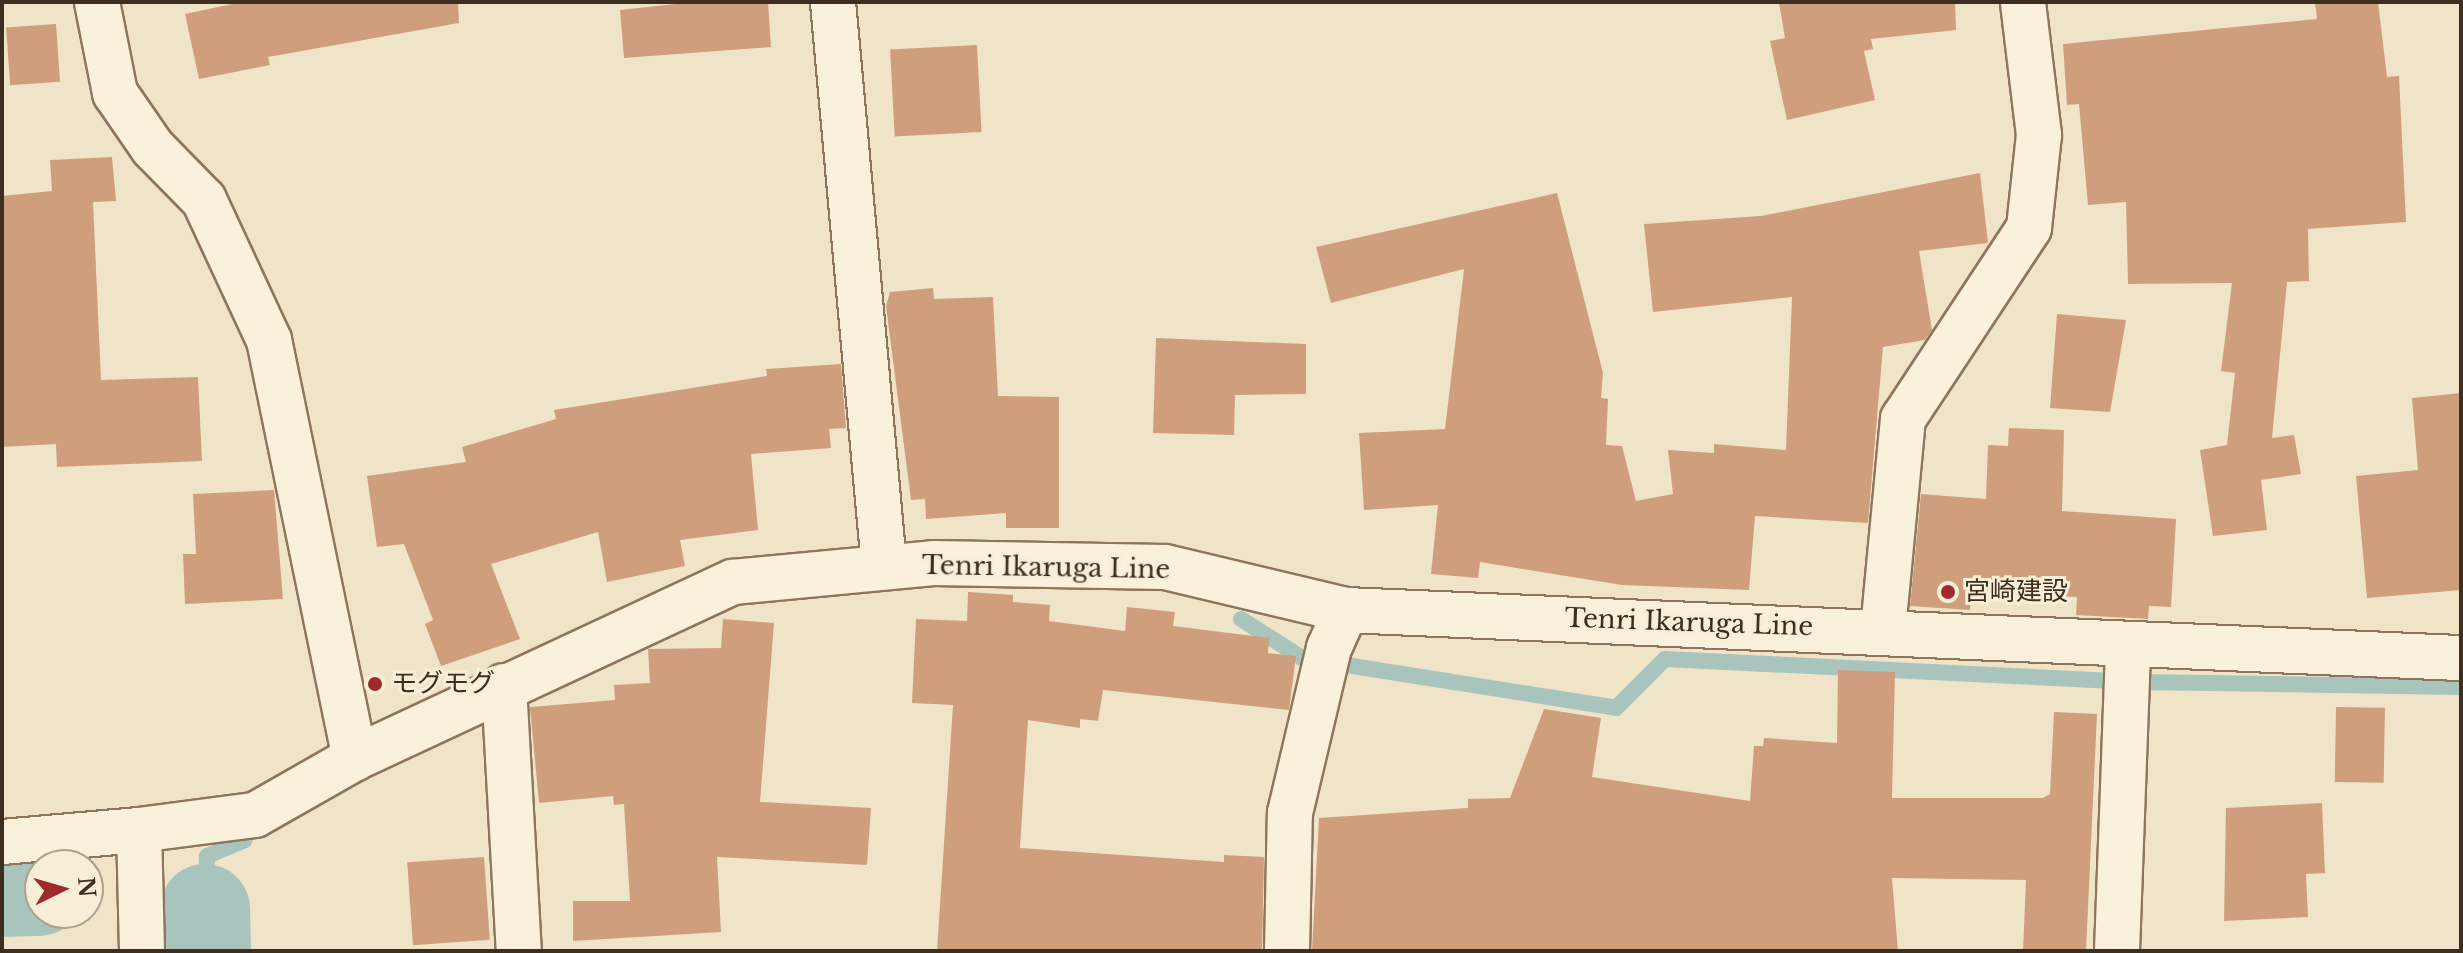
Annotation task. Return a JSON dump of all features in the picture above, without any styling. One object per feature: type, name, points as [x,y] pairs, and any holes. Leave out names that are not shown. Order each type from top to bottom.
[{"type":"street","points":[[97,2],[115,93],[153,148],[204,200],[269,340],[355,758]]},
{"type":"street","points":[[833,2],[884,566]]},
{"type":"street","points":[[1883,630],[1903,419],[2029,228],[2039,135],[2023,2]]},
{"type":"street","name":"Tenri Ikaruga Line","points":[[2,842],[139,830],[255,815],[355,758],[733,582],[884,566],[1165,567],[1338,629],[1883,630],[2127,668],[2461,658]]},
{"type":"street","points":[[1287,951],[1290,813],[1338,629]]},
{"type":"street","points":[[2117,951],[2127,668]]},
{"type":"street","points":[[504,686],[519,951]]},
{"type":"street","points":[[139,830],[142,951]]},
{"type":"building","points":[[242,2],[458,2],[459,23],[268,57],[270,65],[199,79],[185,14]]},
{"type":"building","points":[[693,2],[768,2],[771,47],[624,58],[620,10]]},
{"type":"building","points":[[1779,2],[1955,2],[1956,30],[1871,39],[1873,49],[1864,51],[1875,100],[1787,120],[1770,41],[1785,38]]},
{"type":"building","points":[[2315,2],[2378,2],[2387,77],[2399,76],[2406,222],[2308,229],[2309,281],[2287,282],[2272,438],[2294,435],[2301,474],[2261,480],[2267,530],[2213,536],[2200,450],[2227,445],[2235,373],[2221,371],[2232,283],[2128,284],[2126,202],[2088,205],[2079,104],[2067,105],[2063,44],[2317,19]]},
{"type":"building","points":[[56,24],[60,82],[10,85],[6,27]]},
{"type":"building","points":[[977,45],[982,132],[895,136],[890,50]]},
{"type":"building","points":[[112,157],[116,201],[93,202],[101,380],[198,377],[202,461],[57,467],[56,444],[2,447],[2,196],[52,191],[50,160]]},
{"type":"building","points":[[1980,173],[1988,243],[1919,251],[1932,330],[1925,340],[1883,347],[1868,523],[1755,516],[1749,590],[1622,585],[1480,562],[1478,578],[1431,574],[1438,505],[1364,510],[1359,433],[1445,429],[1464,269],[1331,303],[1316,247],[1557,193],[1603,373],[1601,398],[1608,399],[1606,445],[1622,446],[1636,501],[1673,494],[1668,450],[1714,453],[1714,444],[1786,450],[1792,297],[1653,312],[1644,224],[1761,216]]},
{"type":"building","points":[[933,288],[934,299],[993,297],[998,396],[1059,397],[1059,528],[1006,528],[1006,513],[926,519],[925,499],[911,500],[886,306],[890,292]]},
{"type":"building","points":[[2057,314],[2126,320],[2110,412],[2050,408]]},
{"type":"building","points":[[1156,338],[1306,344],[1306,394],[1235,395],[1234,435],[1153,433]]},
{"type":"building","points":[[841,364],[846,428],[829,429],[831,448],[751,454],[758,530],[680,540],[685,566],[607,582],[598,532],[491,564],[520,639],[441,666],[425,624],[433,620],[404,544],[377,547],[367,476],[466,462],[462,447],[556,419],[554,410],[767,376],[766,369]]},
{"type":"building","points":[[2461,393],[2461,590],[2367,598],[2356,476],[2418,470],[2412,398]]},
{"type":"building","points":[[2009,428],[2064,430],[2062,511],[2176,519],[2171,607],[2149,606],[2148,619],[2076,615],[2077,597],[1971,592],[1970,610],[1910,606],[1921,494],[1986,499],[1988,445],[2008,446]]},
{"type":"building","points":[[274,490],[283,599],[185,604],[183,554],[196,554],[193,494]]},
{"type":"building","points":[[968,592],[1013,595],[1013,602],[1050,605],[1049,621],[1125,631],[1127,607],[1175,612],[1173,626],[1269,638],[1268,653],[1296,656],[1289,710],[1103,690],[1098,721],[1080,719],[1080,728],[1028,720],[1020,848],[1224,862],[1224,855],[1264,857],[1262,951],[937,951],[953,705],[912,703],[916,619],[967,621]]},
{"type":"building","points":[[723,619],[774,623],[760,802],[871,808],[867,865],[717,857],[721,932],[573,941],[573,901],[630,901],[624,804],[614,805],[613,796],[539,803],[530,707],[615,700],[614,685],[650,683],[648,649],[721,648]]},
{"type":"building","points":[[1838,670],[1895,672],[1892,798],[2043,798],[2050,794],[2054,712],[2097,714],[2086,951],[2023,951],[2026,880],[1892,878],[1898,951],[1312,951],[1319,818],[1468,808],[1468,799],[1510,798],[1544,709],[1601,718],[1592,777],[1750,801],[1754,746],[1763,746],[1764,738],[1837,743]]},
{"type":"building","points":[[2336,707],[2385,708],[2384,783],[2335,782]]},
{"type":"building","points":[[2322,803],[2325,873],[2306,874],[2308,917],[2224,921],[2226,808]]},
{"type":"building","points":[[484,857],[490,940],[413,945],[407,862]]},
{"type":"waterway","points":[[1241,619],[1302,658],[1616,708],[1665,659],[2140,682],[2461,687]]},
{"type":"waterway","points":[[205,909],[207,856],[245,840]]},
{"type":"waterway","points":[[2,892],[24,891]]},
{"type":"waterway","points":[[205,909],[206,951]]},
{"type":"place","name":"宮崎建設","points":[[1948,592]]},
{"type":"place","name":"モグモグ","points":[[375,684]]}]
